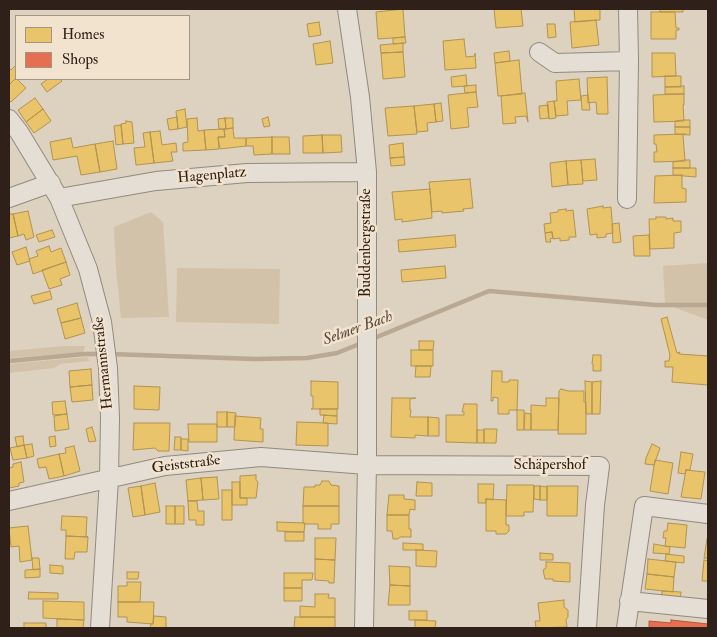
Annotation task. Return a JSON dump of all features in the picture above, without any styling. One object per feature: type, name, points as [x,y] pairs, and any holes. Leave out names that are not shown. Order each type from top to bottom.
[{"type":"street","name":"Buddenbergstraße","points":[[347,9],[360,97],[367,172],[367,465],[364,628]]},
{"type":"street","points":[[627,198],[628,9]]},
{"type":"street","points":[[539,52],[555,64],[629,61]]},
{"type":"street","name":"Hermannstraße","points":[[9,119],[55,191],[88,269],[102,322],[108,365],[110,417],[109,479],[100,628]]},
{"type":"street","name":"Hagenplatz","points":[[9,198],[55,191],[247,173],[367,172]]},
{"type":"street","name":"Geiststraße","points":[[9,501],[165,466],[261,457],[367,465]]},
{"type":"street","name":"Schäpershof","points":[[367,465],[600,466],[587,628]]},
{"type":"street","points":[[626,628],[644,506],[708,514]]},
{"type":"street","points":[[629,601],[708,609]]},
{"type":"shaded area","points":[[151,212],[163,222],[169,317],[121,318],[114,227]]},
{"type":"shaded area","points":[[708,263],[708,320],[665,304],[663,266]]},
{"type":"shaded area","points":[[177,268],[280,269],[279,324],[176,322]]},
{"type":"shaded area","points":[[85,346],[83,352],[9,358],[9,351]]},
{"type":"shaded area","points":[[87,357],[90,361],[60,364],[54,368],[9,373],[9,364]]},
{"type":"building: Homes","points":[[403,9],[405,37],[378,39],[376,12]]},
{"type":"building: Homes","points":[[494,9],[521,9],[523,26],[496,28]]},
{"type":"building: Homes","points":[[574,9],[600,9],[600,20],[575,22]]},
{"type":"building: Homes","points":[[660,9],[683,9],[683,12],[660,12]]},
{"type":"building: Homes","points":[[651,12],[675,12],[676,28],[679,28],[679,30],[676,30],[676,39],[651,39]]},
{"type":"building: Homes","points":[[596,20],[599,45],[572,48],[570,22]]},
{"type":"building: Homes","points":[[319,22],[321,35],[309,37],[307,24]]},
{"type":"building: Homes","points":[[547,24],[555,24],[556,37],[548,38]]},
{"type":"building: Homes","points":[[405,37],[406,43],[393,44],[393,38]]},
{"type":"building: Homes","points":[[464,39],[466,57],[475,56],[475,53],[476,68],[445,70],[443,41]]},
{"type":"building: Homes","points":[[330,41],[333,63],[316,65],[313,44]]},
{"type":"building: Homes","points":[[403,43],[403,52],[381,53],[380,45]]},
{"type":"building: Homes","points":[[509,51],[510,61],[495,63],[494,53]]},
{"type":"building: Homes","points":[[403,52],[405,77],[383,79],[381,53]]},
{"type":"building: Homes","points":[[652,53],[675,53],[676,76],[652,77]]},
{"type":"building: Homes","points":[[519,60],[522,94],[498,96],[495,63]]},
{"type":"building: Homes","points":[[15,66],[15,79],[9,85],[9,68],[11,70]]},
{"type":"building: Homes","points":[[466,75],[467,86],[452,87],[451,77]]},
{"type":"building: Homes","points":[[665,76],[681,76],[681,87],[665,87]]},
{"type":"building: Homes","points":[[607,77],[608,114],[597,114],[596,102],[588,103],[587,78]]},
{"type":"building: Homes","points":[[15,79],[26,88],[11,102],[9,100],[9,85]]},
{"type":"building: Homes","points":[[579,79],[581,100],[567,101],[568,115],[556,116],[554,101],[557,101],[556,81]]},
{"type":"building: Homes","points":[[47,80],[62,81],[47,92],[41,84]]},
{"type":"building: Homes","points":[[476,85],[476,92],[465,93],[464,86]]},
{"type":"building: Homes","points":[[684,86],[684,94],[665,94],[665,87]]},
{"type":"building: Homes","points":[[476,92],[478,107],[467,108],[469,127],[451,129],[448,95]]},
{"type":"building: Homes","points":[[525,93],[528,122],[526,116],[515,117],[516,123],[503,124],[501,96]]},
{"type":"building: Homes","points":[[684,94],[684,121],[654,122],[653,95]]},
{"type":"building: Homes","points":[[588,95],[590,110],[582,110],[581,96]]},
{"type":"building: Homes","points":[[35,98],[43,109],[26,122],[18,110]]},
{"type":"building: Homes","points":[[554,101],[556,118],[549,119],[547,102]]},
{"type":"building: Homes","points":[[441,103],[443,121],[436,122],[434,104]]},
{"type":"building: Homes","points":[[434,104],[436,122],[427,123],[428,131],[417,132],[414,106]]},
{"type":"building: Homes","points":[[548,105],[549,118],[540,119],[539,106]]},
{"type":"building: Homes","points":[[414,106],[417,134],[388,136],[385,108]]},
{"type":"building: Homes","points":[[43,109],[51,121],[34,133],[26,122]]},
{"type":"building: Homes","points":[[185,109],[187,127],[178,129],[176,111]]},
{"type":"building: Homes","points":[[177,117],[178,129],[169,130],[167,119]]},
{"type":"building: Homes","points":[[268,117],[270,126],[264,127],[262,119]]},
{"type":"building: Homes","points":[[197,118],[198,131],[204,130],[206,150],[183,151],[183,143],[188,142],[187,119]]},
{"type":"building: Homes","points":[[225,118],[233,118],[233,128],[226,129]]},
{"type":"building: Homes","points":[[225,118],[226,129],[219,129],[218,119]]},
{"type":"building: Homes","points":[[690,120],[690,127],[675,127],[675,121]]},
{"type":"building: Homes","points":[[126,121],[132,122],[134,143],[123,144],[121,124],[126,123]]},
{"type":"building: Homes","points":[[121,125],[123,144],[116,145],[114,126]]},
{"type":"building: Homes","points":[[675,127],[690,127],[690,135],[675,134]]},
{"type":"building: Homes","points":[[233,128],[234,138],[246,138],[246,146],[220,149],[218,137],[225,137],[224,129]]},
{"type":"building: Homes","points":[[224,129],[225,137],[218,137],[219,149],[206,150],[204,130]]},
{"type":"building: Homes","points":[[160,131],[162,145],[176,143],[177,152],[171,152],[173,161],[154,163],[150,132]]},
{"type":"building: Homes","points":[[150,132],[154,163],[136,165],[134,148],[145,147],[143,133]]},
{"type":"building: Homes","points":[[685,134],[683,135],[685,161],[654,162],[654,152],[657,152],[656,144],[654,144],[654,135]]},
{"type":"building: Homes","points":[[322,135],[323,153],[303,153],[303,136]]},
{"type":"building: Homes","points":[[322,135],[341,135],[342,152],[323,153]]},
{"type":"building: Homes","points":[[272,137],[289,137],[290,154],[272,154]]},
{"type":"building: Homes","points":[[272,137],[272,154],[254,155],[253,146],[246,146],[246,138]]},
{"type":"building: Homes","points":[[71,138],[73,148],[95,144],[100,172],[81,175],[77,156],[53,160],[50,142]]},
{"type":"building: Homes","points":[[113,141],[117,169],[100,172],[95,144]]},
{"type":"building: Homes","points":[[403,143],[404,157],[390,158],[389,145]]},
{"type":"building: Homes","points":[[404,157],[405,165],[391,166],[390,158]]},
{"type":"building: Homes","points":[[595,159],[597,180],[583,181],[581,160]]},
{"type":"building: Homes","points":[[581,160],[583,184],[568,185],[566,161]]},
{"type":"building: Homes","points":[[690,160],[690,168],[673,168],[673,162]]},
{"type":"building: Homes","points":[[566,161],[568,185],[552,187],[550,163]]},
{"type":"building: Homes","points":[[673,168],[696,168],[696,177],[673,175]]},
{"type":"building: Homes","points":[[682,175],[682,188],[686,189],[686,202],[654,203],[655,176]]},
{"type":"building: Homes","points":[[470,179],[473,208],[463,209],[464,211],[432,212],[429,182]]},
{"type":"building: Homes","points":[[430,189],[432,218],[402,222],[402,219],[395,220],[392,192]]},
{"type":"building: Homes","points":[[603,206],[603,208],[611,207],[613,233],[606,234],[606,237],[597,238],[597,234],[590,235],[587,209]]},
{"type":"building: Homes","points":[[566,209],[566,211],[573,210],[576,237],[569,237],[569,240],[560,241],[560,238],[553,239],[552,232],[545,233],[544,224],[551,223],[550,213]]},
{"type":"building: Homes","points":[[28,211],[34,237],[26,240],[24,234],[18,236],[13,214]]},
{"type":"building: Homes","points":[[9,214],[13,214],[18,236],[9,238]]},
{"type":"building: Homes","points":[[656,217],[673,218],[673,221],[681,221],[681,232],[674,233],[674,248],[650,249],[649,219],[656,219]]},
{"type":"building: Homes","points":[[619,223],[621,242],[613,243],[612,224]]},
{"type":"building: Homes","points":[[52,230],[55,237],[39,242],[36,235]]},
{"type":"building: Homes","points":[[552,232],[553,238],[550,239],[551,242],[546,242],[545,233]]},
{"type":"building: Homes","points":[[455,235],[456,247],[399,252],[398,240]]},
{"type":"building: Homes","points":[[649,235],[650,256],[634,256],[633,236]]},
{"type":"building: Homes","points":[[49,246],[51,252],[61,248],[66,262],[33,274],[29,259],[38,256],[36,251]]},
{"type":"building: Homes","points":[[26,247],[30,261],[17,265],[12,252]]},
{"type":"building: Homes","points":[[66,262],[70,275],[60,279],[62,285],[49,289],[42,270]]},
{"type":"building: Homes","points":[[445,266],[446,278],[402,282],[401,270]]},
{"type":"building: Homes","points":[[50,291],[52,299],[34,304],[31,296]]},
{"type":"building: Homes","points":[[77,303],[81,318],[61,323],[57,309]]},
{"type":"building: Homes","points":[[667,317],[677,353],[708,356],[708,385],[672,382],[673,367],[665,367],[665,361],[669,361],[670,355],[661,319]]},
{"type":"building: Homes","points":[[81,318],[85,333],[65,339],[61,323]]},
{"type":"building: Homes","points":[[419,341],[434,341],[433,350],[419,350]]},
{"type":"building: Homes","points":[[411,350],[433,350],[433,366],[411,366]]},
{"type":"building: Homes","points":[[593,355],[601,355],[601,371],[593,371]]},
{"type":"building: Homes","points":[[416,366],[431,366],[430,377],[415,377]]},
{"type":"building: Homes","points":[[91,369],[92,385],[70,387],[69,371]]},
{"type":"building: Homes","points":[[492,371],[502,371],[502,382],[518,380],[517,410],[509,410],[509,414],[498,414],[498,398],[493,397],[493,401],[491,401]]},
{"type":"building: Homes","points":[[311,381],[338,382],[338,409],[311,409],[313,408],[313,396],[311,396]]},
{"type":"building: Homes","points":[[585,381],[592,382],[592,414],[586,414]]},
{"type":"building: Homes","points":[[601,381],[600,414],[592,414],[592,382]]},
{"type":"building: Homes","points":[[92,385],[93,400],[72,402],[70,387]]},
{"type":"building: Homes","points":[[134,386],[160,387],[159,410],[134,409]]},
{"type":"building: Homes","points":[[561,389],[584,391],[586,434],[558,434],[559,391]]},
{"type":"building: Homes","points":[[392,398],[416,398],[410,399],[410,417],[428,417],[428,436],[415,435],[415,438],[391,437]]},
{"type":"building: Homes","points":[[546,398],[559,398],[558,430],[531,430],[531,405],[546,406]]},
{"type":"building: Homes","points":[[65,401],[67,414],[53,415],[52,402]]},
{"type":"building: Homes","points":[[464,404],[477,404],[477,443],[446,442],[446,415],[464,415],[464,412],[462,412]]},
{"type":"building: Homes","points":[[320,409],[337,409],[337,416],[320,415]]},
{"type":"building: Homes","points":[[517,410],[524,410],[524,430],[517,430]]},
{"type":"building: Homes","points":[[217,412],[227,412],[227,427],[217,427]]},
{"type":"building: Homes","points":[[227,412],[236,413],[235,427],[227,427]]},
{"type":"building: Homes","points":[[525,413],[531,414],[531,430],[524,430]]},
{"type":"building: Homes","points":[[67,414],[69,429],[55,431],[54,416]]},
{"type":"building: Homes","points":[[324,415],[337,416],[337,424],[323,423]]},
{"type":"building: Homes","points":[[235,416],[261,418],[260,429],[263,429],[263,442],[234,440]]},
{"type":"building: Homes","points":[[428,417],[439,418],[439,436],[428,436]]},
{"type":"building: Homes","points":[[297,422],[328,423],[328,446],[296,445]]},
{"type":"building: Homes","points":[[134,423],[170,423],[169,451],[158,451],[155,448],[133,450]]},
{"type":"building: Homes","points":[[188,424],[217,424],[217,442],[189,442]]},
{"type":"building: Homes","points":[[92,427],[96,441],[89,442],[86,429]]},
{"type":"building: Homes","points":[[484,429],[497,429],[496,443],[484,443]]},
{"type":"building: Homes","points":[[477,430],[484,430],[484,443],[477,443]]},
{"type":"building: Homes","points":[[23,436],[24,445],[17,447],[15,437]]},
{"type":"building: Homes","points":[[55,436],[56,446],[50,447],[49,437]]},
{"type":"building: Homes","points":[[175,437],[181,437],[181,450],[174,450]]},
{"type":"building: Homes","points":[[181,439],[188,439],[188,451],[181,450]]},
{"type":"building: Homes","points":[[32,444],[34,456],[27,458],[24,445]]},
{"type":"building: Homes","points":[[652,444],[660,448],[654,465],[645,464],[646,458]]},
{"type":"building: Homes","points":[[24,445],[27,458],[13,460],[10,448]]},
{"type":"building: Homes","points":[[74,446],[80,471],[64,476],[59,454],[66,453],[65,448]]},
{"type":"building: Homes","points":[[681,452],[693,454],[690,470],[686,470],[685,474],[678,473]]},
{"type":"building: Homes","points":[[59,454],[64,476],[49,479],[46,467],[39,468],[37,459]]},
{"type":"building: Homes","points":[[655,460],[673,463],[668,494],[650,491]]},
{"type":"building: Homes","points":[[21,462],[24,482],[19,483],[19,486],[9,488],[9,468],[13,467],[13,464]]},
{"type":"building: Homes","points":[[686,470],[705,472],[701,499],[681,497]]},
{"type":"building: Homes","points":[[256,475],[258,482],[256,498],[240,498],[240,476]]},
{"type":"building: Homes","points":[[217,477],[219,499],[203,500],[201,478]]},
{"type":"building: Homes","points":[[201,478],[203,500],[188,501],[186,480]]},
{"type":"building: Homes","points":[[322,481],[329,481],[331,485],[339,486],[339,506],[303,506],[304,487],[315,487],[315,485],[320,485]]},
{"type":"building: Homes","points":[[232,482],[240,482],[240,498],[247,498],[247,505],[232,505]]},
{"type":"building: Homes","points":[[417,482],[432,483],[432,496],[416,496]]},
{"type":"building: Homes","points":[[155,483],[160,512],[145,515],[141,486]]},
{"type":"building: Homes","points":[[478,484],[494,484],[493,500],[486,499],[486,503],[478,503]]},
{"type":"building: Homes","points":[[507,485],[534,485],[533,512],[524,512],[524,516],[506,516]]},
{"type":"building: Homes","points":[[141,486],[145,515],[133,517],[128,488]]},
{"type":"building: Homes","points":[[534,486],[540,486],[540,500],[534,499]]},
{"type":"building: Homes","points":[[540,486],[547,487],[547,500],[540,500]]},
{"type":"building: Homes","points":[[547,486],[578,486],[577,516],[547,516]]},
{"type":"building: Homes","points":[[222,490],[232,490],[232,520],[222,520]]},
{"type":"building: Homes","points":[[389,495],[404,495],[404,499],[415,500],[415,510],[410,509],[409,515],[387,515]]},
{"type":"building: Homes","points":[[486,499],[506,500],[506,525],[509,525],[509,531],[506,534],[486,531]]},
{"type":"building: Homes","points":[[188,501],[197,501],[198,511],[204,511],[204,525],[196,525],[196,520],[189,520]]},
{"type":"building: Homes","points":[[166,506],[175,506],[175,524],[166,524]]},
{"type":"building: Homes","points":[[175,506],[184,506],[184,524],[175,524]]},
{"type":"building: Homes","points":[[303,506],[339,506],[339,524],[331,524],[331,529],[318,529],[318,524],[303,523]]},
{"type":"building: Homes","points":[[387,515],[409,515],[411,537],[393,539],[392,531],[387,531]]},
{"type":"building: Homes","points":[[62,516],[87,517],[86,536],[88,537],[66,536],[66,530],[61,530]]},
{"type":"building: Homes","points":[[277,522],[305,523],[304,532],[277,531]]},
{"type":"building: Homes","points":[[668,523],[687,525],[685,548],[665,546],[666,538],[663,538],[664,531],[667,531]]},
{"type":"building: Homes","points":[[28,526],[32,560],[20,562],[19,546],[11,547],[9,528]]},
{"type":"building: Homes","points":[[285,532],[304,532],[304,541],[285,541]]},
{"type":"building: Homes","points":[[66,536],[88,537],[87,552],[75,552],[74,559],[65,559]]},
{"type":"building: Homes","points":[[315,538],[336,538],[335,560],[315,559]]},
{"type":"building: Homes","points":[[707,539],[708,558],[704,558]]},
{"type":"building: Homes","points":[[403,543],[423,544],[423,550],[403,550]]},
{"type":"building: Homes","points":[[654,544],[670,547],[669,554],[653,553]]},
{"type":"building: Homes","points":[[416,550],[437,551],[436,567],[416,566]]},
{"type":"building: Homes","points":[[540,553],[553,554],[553,560],[540,560]]},
{"type":"building: Homes","points":[[666,554],[684,556],[684,563],[665,561]]},
{"type":"building: Homes","points":[[32,558],[39,558],[40,569],[33,570]]},
{"type":"building: Homes","points":[[315,559],[335,560],[334,583],[315,580]]},
{"type":"building: Homes","points":[[648,559],[676,562],[674,577],[647,574]]},
{"type":"building: Homes","points":[[704,560],[708,561],[708,581],[702,581]]},
{"type":"building: Homes","points":[[546,562],[570,563],[570,582],[545,579],[543,570],[546,568]]},
{"type":"building: Homes","points":[[50,565],[63,566],[63,574],[50,573]]},
{"type":"building: Homes","points":[[389,566],[410,567],[410,586],[390,585]]},
{"type":"building: Homes","points":[[40,569],[40,577],[25,578],[25,570]]},
{"type":"building: Homes","points":[[127,572],[139,572],[138,579],[127,579]]},
{"type":"building: Homes","points":[[284,573],[313,573],[312,580],[302,580],[302,588],[284,588]]},
{"type":"building: Homes","points":[[647,574],[674,577],[673,592],[645,589]]},
{"type":"building: Homes","points":[[127,582],[141,582],[140,602],[118,602],[118,586],[127,586]]},
{"type":"building: Homes","points":[[390,585],[410,586],[410,605],[388,605]]},
{"type":"building: Homes","points":[[284,588],[302,588],[302,601],[284,601]]},
{"type":"building: Homes","points":[[662,591],[681,592],[680,599],[662,597]]},
{"type":"building: Homes","points":[[29,592],[58,593],[58,599],[28,599]]},
{"type":"building: Homes","points":[[315,594],[329,594],[328,598],[335,598],[335,617],[300,617],[300,606],[315,607]]},
{"type":"building: Homes","points":[[564,600],[564,607],[568,610],[567,627],[536,628],[535,621],[540,621],[538,603]]},
{"type":"building: Homes","points":[[43,601],[84,602],[84,620],[43,618]]},
{"type":"building: Homes","points":[[118,602],[154,602],[153,624],[127,622],[127,617],[118,617]]},
{"type":"building: Homes","points":[[409,611],[427,611],[427,620],[409,620]]},
{"type":"building: Homes","points":[[154,616],[166,617],[166,628],[150,628],[151,624],[153,624]]},
{"type":"building: Homes","points":[[295,617],[335,617],[335,628],[294,628]]},
{"type":"building: Homes","points":[[57,619],[84,620],[83,628],[57,628]]},
{"type":"building: Homes","points":[[415,620],[436,621],[435,628],[415,628]]},
{"type":"building: Homes","points":[[24,623],[46,623],[46,628],[24,628]]},
{"type":"building: Shops","points":[[671,620],[708,624],[708,628],[649,628],[649,621],[671,623]]},
{"type":"waterway","name":"Selmer Bach","points":[[372,339],[489,291],[656,305],[708,305]]},
{"type":"waterway","name":"Selmer Bach","points":[[110,354],[255,359],[307,358],[337,353],[362,343]]},
{"type":"waterway","name":"Selmer Bach","points":[[9,361],[102,354]]}]
